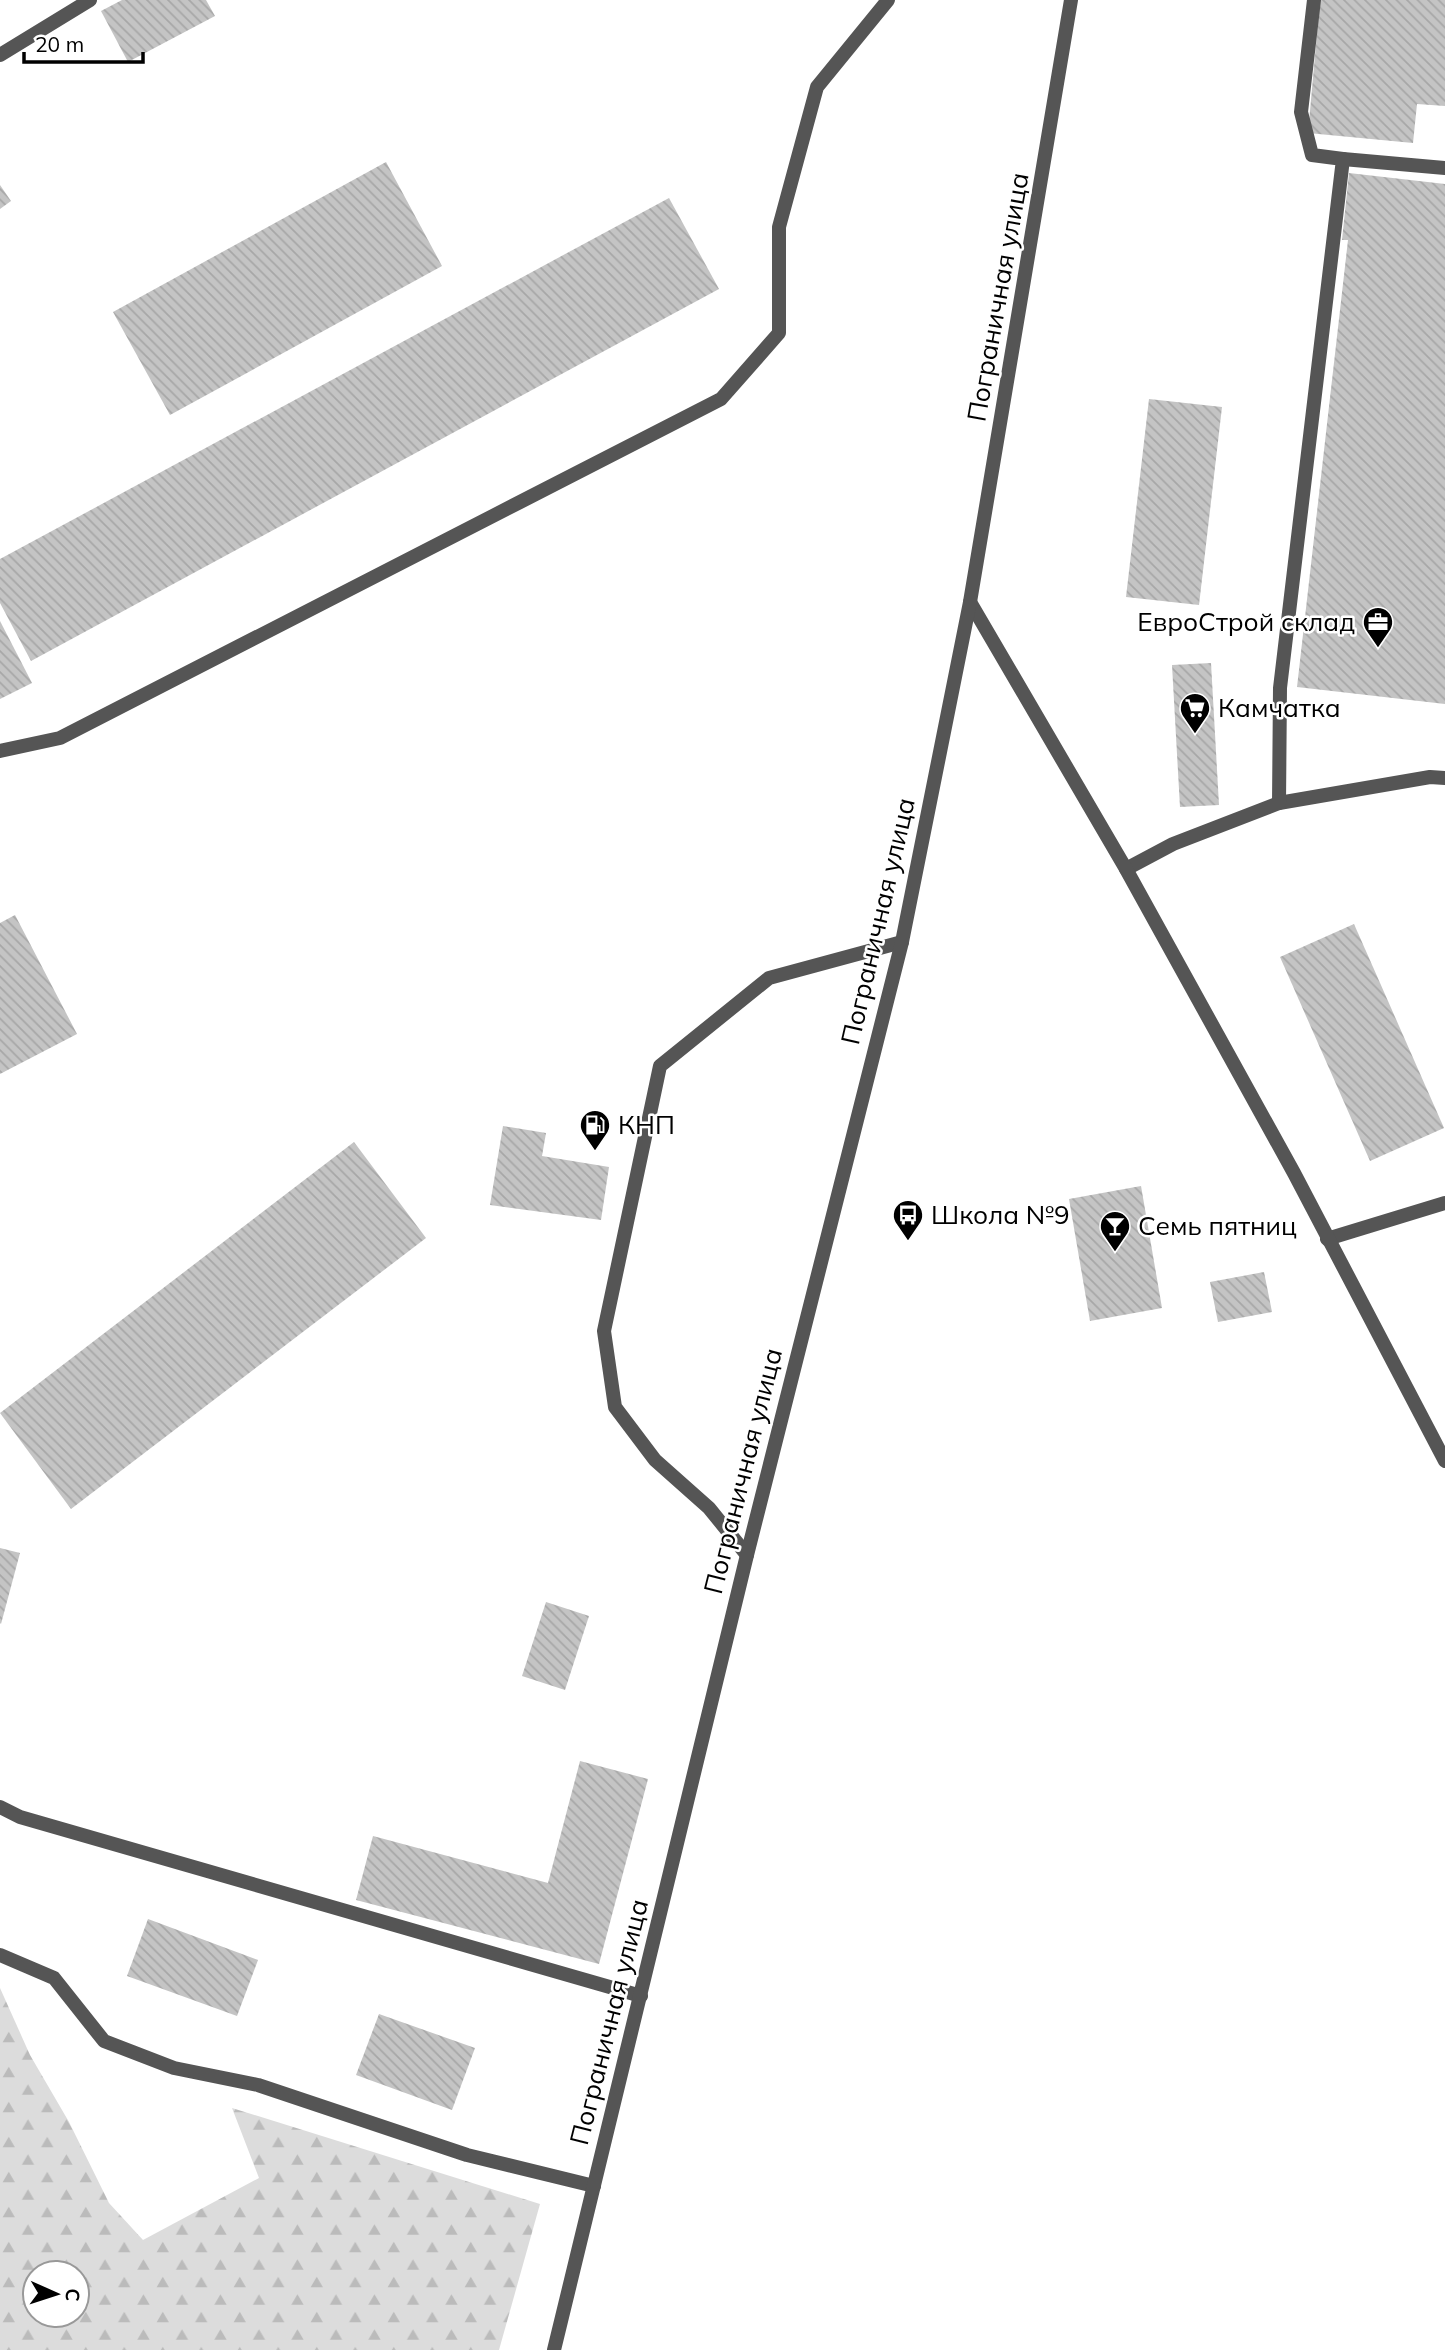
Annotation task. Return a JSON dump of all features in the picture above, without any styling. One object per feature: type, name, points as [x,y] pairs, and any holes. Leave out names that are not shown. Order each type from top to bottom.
[{"type":"street","points":[[0,55],[90,0]]},
{"type":"street","points":[[0,751],[60,737],[721,398],[779,333],[779,227],[817,87],[888,0]]},
{"type":"street","name":"Пограничная улица","points":[[554,2350],[747,1555],[902,943],[970,602],[1071,0]]},
{"type":"street","points":[[1314,0],[1301,112],[1312,155],[1445,168]]},
{"type":"street","points":[[1279,803],[1280,688],[1343,159]]},
{"type":"street","points":[[970,602],[1126,869],[1445,1461]]},
{"type":"street","points":[[1126,869],[1173,844],[1279,803],[1430,777],[1445,778]]},
{"type":"street","points":[[747,1555],[709,1508],[655,1460],[615,1407],[604,1331],[660,1066],[769,978],[902,943]]},
{"type":"street","points":[[1327,1240],[1445,1203]]},
{"type":"street","points":[[0,1807],[20,1817],[640,1996]]},
{"type":"street","points":[[0,1955],[54,1978],[104,2041],[174,2068],[258,2085],[467,2155],[594,2186]]},
{"type":"green space","points":[[0,1988],[30,2055],[69,2122],[109,2203],[143,2240],[259,2178],[232,2108],[540,2204],[499,2350],[0,2350]]},
{"type":"building","points":[[122,0],[206,0],[215,16],[128,62],[101,11]]},
{"type":"building","points":[[1320,0],[1445,0],[1445,106],[1417,104],[1413,143],[1308,133]]},
{"type":"building","points":[[386,162],[442,266],[170,415],[113,312]]},
{"type":"building","points":[[1349,173],[1445,184],[1445,704],[1297,687],[1348,240],[1342,240]]},
{"type":"building","points":[[0,185],[11,201],[0,209]]},
{"type":"building","points":[[669,198],[719,289],[31,661],[0,603],[0,559]]},
{"type":"building","points":[[1149,399],[1222,407],[1199,605],[1126,597]]},
{"type":"building","points":[[0,621],[32,683],[0,699]]},
{"type":"building","name":"Камчатка","points":[[1211,663],[1219,805],[1180,807],[1172,665]]},
{"type":"building","points":[[15,915],[77,1034],[0,1074],[0,923]]},
{"type":"building","points":[[1354,924],[1444,1128],[1370,1161],[1280,957]]},
{"type":"building","points":[[503,1126],[546,1133],[542,1156],[609,1167],[601,1220],[490,1205]]},
{"type":"building","points":[[354,1142],[426,1238],[71,1509],[0,1413]]},
{"type":"building","name":"Семь пятниц","points":[[1141,1186],[1162,1308],[1090,1321],[1069,1199]]},
{"type":"building","points":[[1264,1272],[1272,1312],[1218,1322],[1210,1282]]},
{"type":"building","points":[[0,1548],[20,1553],[1,1624],[0,1623]]},
{"type":"building","points":[[546,1602],[589,1616],[565,1690],[522,1676]]},
{"type":"building","points":[[580,1761],[648,1779],[599,1964],[356,1900],[373,1836],[548,1883]]},
{"type":"building","points":[[148,1919],[258,1960],[237,2016],[127,1976]]},
{"type":"building","points":[[379,2014],[475,2048],[452,2110],[356,2075]]},
{"type":"place","name":"ЕвроСтрой склад","points":[[1378,649]]},
{"type":"place","name":"Камчатка","points":[[1195,735]]},
{"type":"place","name":"КНП","points":[[595,1152]]},
{"type":"place","name":"Школа №9","points":[[908,1242]]},
{"type":"place","name":"Семь пятниц","points":[[1115,1253]]}]
